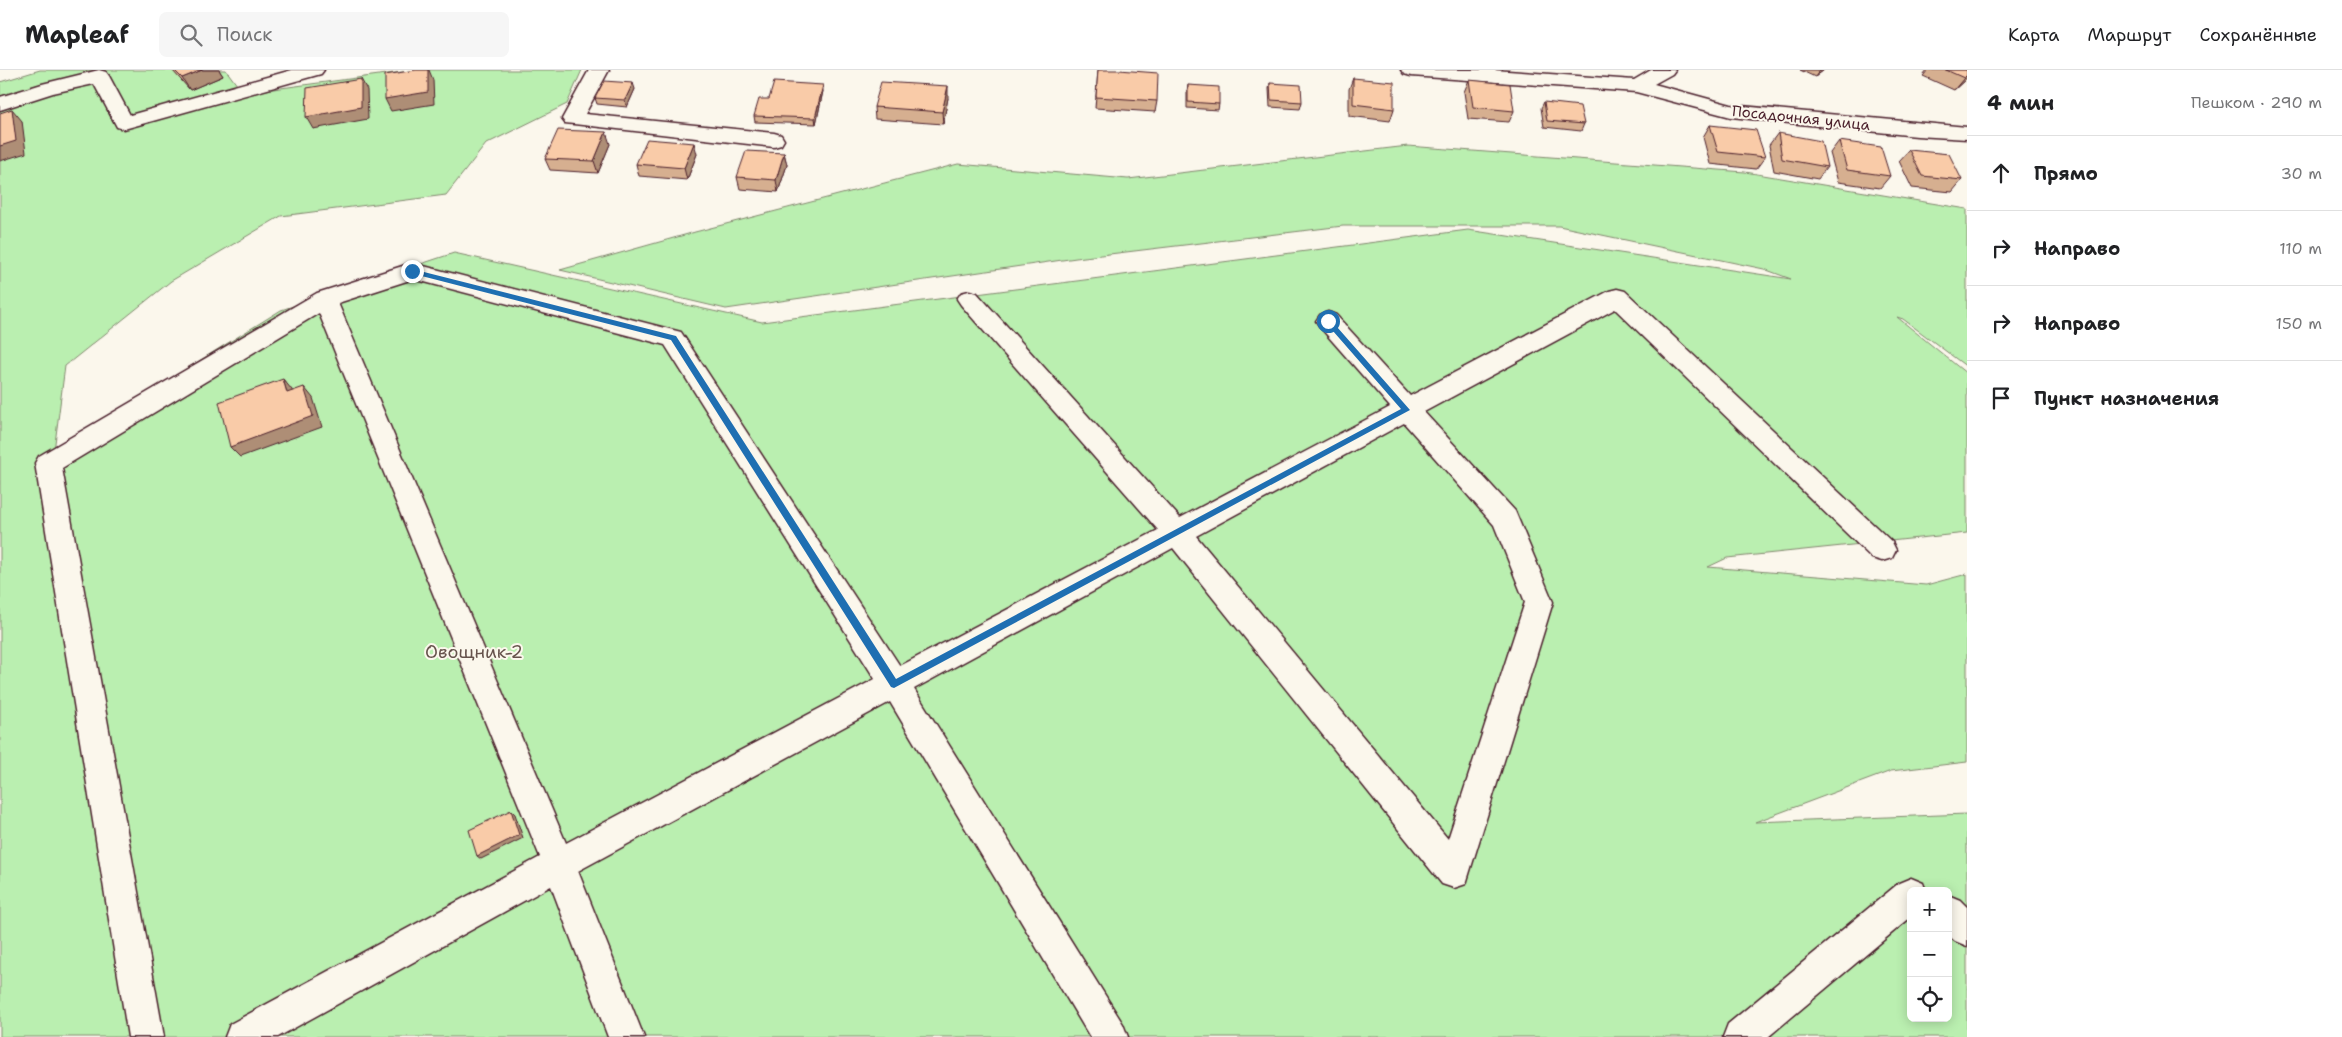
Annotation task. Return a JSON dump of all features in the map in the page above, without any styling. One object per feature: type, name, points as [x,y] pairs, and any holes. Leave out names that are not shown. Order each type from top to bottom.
[{"type":"street","points":[[0,104],[49,88],[81,82],[99,76],[124,123],[314,70]]},
{"type":"street","points":[[599,70],[572,120],[774,140]]},
{"type":"street","name":"Посадочная улица","points":[[1411,70],[1637,86],[1731,111],[1917,130],[1967,132]]},
{"type":"street","points":[[1637,86],[1665,70]]},
{"type":"street","points":[[146,1037],[48,463],[325,299],[412,271],[673,338],[894,684],[1110,1037]]},
{"type":"street","points":[[243,1037],[559,864],[1617,297],[1882,550]]},
{"type":"street","points":[[325,299],[559,864],[626,1037]]},
{"type":"street","points":[[969,299],[1177,532],[1454,872],[1539,602],[1505,519],[1328,321]]},
{"type":"street","points":[[1741,1037],[1907,898]]},
{"type":"street","points":[[1952,916],[1967,929]]},
{"type":"green space","name":"Овощник-2","points":[[40,70],[226,70],[243,93],[417,70],[582,70],[567,104],[486,144],[446,195],[281,216],[171,281],[65,366],[54,451],[281,310],[454,253],[762,322],[1468,230],[1791,279],[1764,269],[1559,226],[1343,226],[1076,258],[726,309],[560,270],[695,232],[958,164],[1128,179],[1408,146],[1745,172],[1967,209],[1967,367],[1903,319],[1897,317],[1967,374],[1967,533],[1727,558],[1708,567],[1926,585],[1967,574],[1967,762],[1891,771],[1755,822],[1967,814],[1967,1037],[0,1037],[0,82]]},
{"type":"building","points":[[174,70],[202,70],[182,78]]},
{"type":"building","points":[[428,70],[428,92],[385,99],[385,75]]},
{"type":"building","points":[[1098,70],[1158,73],[1157,101],[1096,97]]},
{"type":"building","points":[[1946,70],[1967,70],[1967,75],[1964,78]]},
{"type":"building","points":[[1353,78],[1394,82],[1394,109],[1353,104]]},
{"type":"building","points":[[361,79],[361,107],[306,117],[307,88]]},
{"type":"building","points":[[1469,80],[1510,84],[1514,111],[1473,107]]},
{"type":"building","points":[[604,81],[633,83],[625,100],[595,98]]},
{"type":"building","points":[[774,82],[823,85],[815,118],[754,116],[759,99],[769,99]]},
{"type":"building","points":[[881,82],[948,86],[942,112],[874,107]]},
{"type":"building","points":[[1270,83],[1301,85],[1302,102],[1271,100]]},
{"type":"building","points":[[1188,85],[1219,87],[1219,104],[1188,102]]},
{"type":"building","points":[[1544,102],[1580,106],[1584,124],[1547,121]]},
{"type":"building","points":[[12,109],[16,141],[0,146],[0,113]]},
{"type":"building","points":[[1710,125],[1756,130],[1765,157],[1718,152]]},
{"type":"building","points":[[558,130],[606,132],[594,161],[545,159]]},
{"type":"building","points":[[1778,133],[1821,141],[1827,167],[1782,159]]},
{"type":"building","points":[[647,139],[694,143],[684,168],[636,164]]},
{"type":"building","points":[[1839,141],[1881,147],[1890,176],[1847,170]]},
{"type":"building","points":[[1909,150],[1949,154],[1962,180],[1922,176]]},
{"type":"building","points":[[746,151],[784,153],[776,180],[737,177]]},
{"type":"building","points":[[283,379],[287,393],[304,387],[313,416],[230,447],[219,402]]},
{"type":"building","points":[[511,810],[519,835],[477,856],[469,830]]},
{"type":"route","points":[[412,271],[673,338],[894,684],[1406,410],[1328,321]]}]
